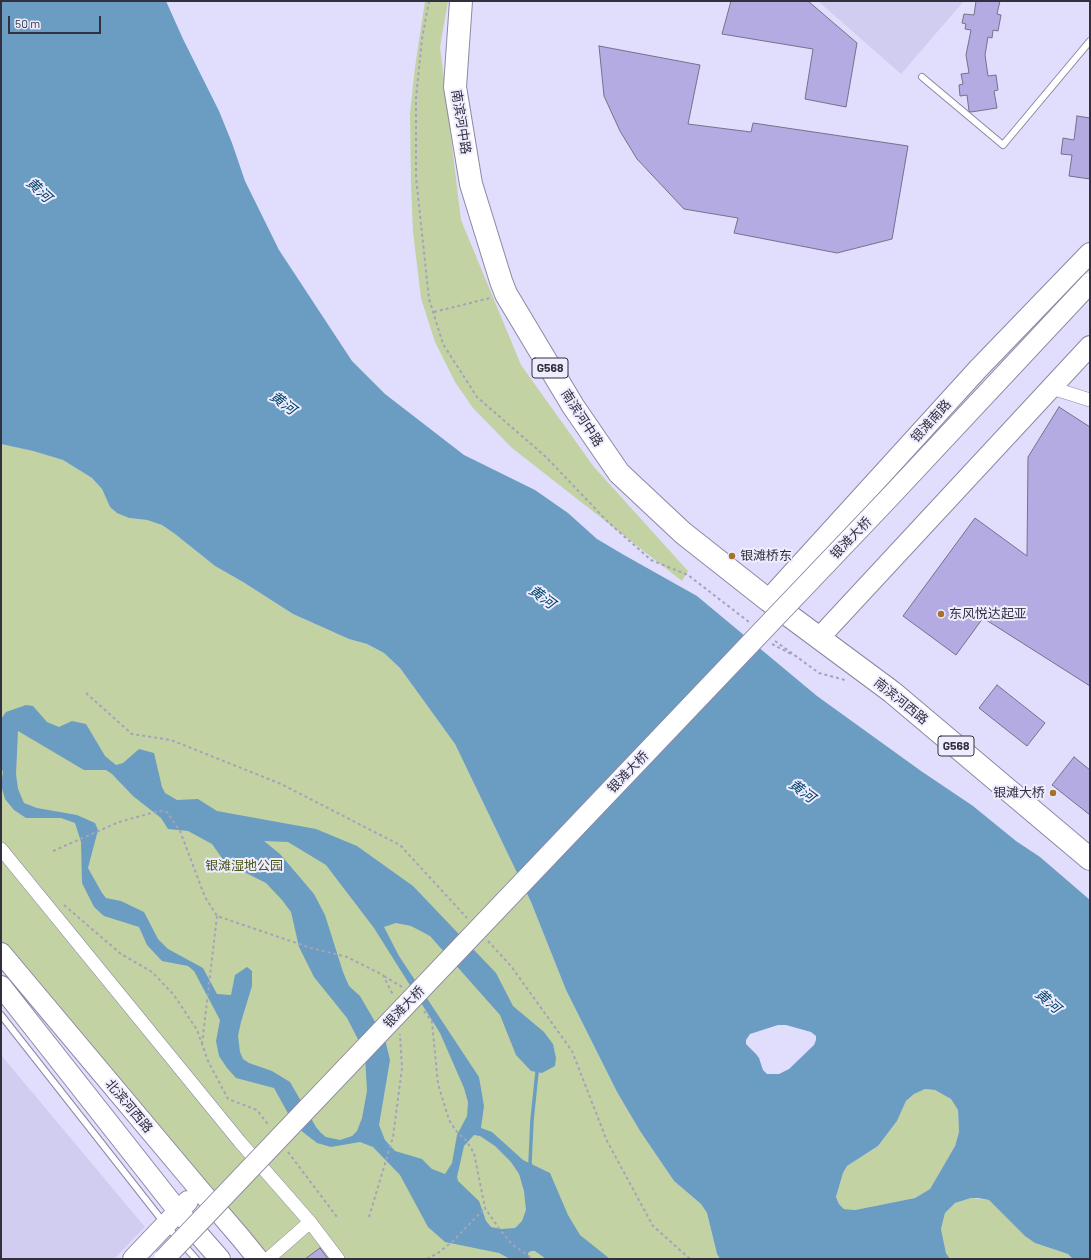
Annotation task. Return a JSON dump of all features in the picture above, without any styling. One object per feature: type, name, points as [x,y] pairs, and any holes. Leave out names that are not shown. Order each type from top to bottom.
[{"type":"highway","name":"南滨河中路","points":[[461,1],[455,87],[471,184],[500,281],[506,294],[573,406],[619,473],[683,532],[823,634]]},
{"type":"highway","name":"南滨河中路","points":[[473,1],[467,90],[482,180],[513,277],[581,400],[635,469],[691,524],[771,596]]},
{"type":"highway","name":"南滨河西路","points":[[823,634],[898,684],[1090,846]]},
{"type":"highway","name":"南滨河西路","points":[[823,634],[1090,859]]},
{"type":"main road","name":"银滩南路","points":[[771,596],[972,375],[1090,252]]},
{"type":"main road","name":"银滩大桥","points":[[164,1259],[876,512],[1090,284]]},
{"type":"main road","name":"银滩大桥","points":[[180,1259],[896,509],[1090,301]]},
{"type":"main road","points":[[823,634],[1090,346]]},
{"type":"main road","name":"北滨河西路","points":[[1,953],[258,1259]]},
{"type":"main road","name":"北滨河西路","points":[[1,986],[172,1218],[220,1259]]},
{"type":"main road","points":[[133,1259],[198,1189]]},
{"type":"main road","points":[[220,1259],[241,1238]]},
{"type":"street","points":[[1052,388],[1090,400]]},
{"type":"street","points":[[1,849],[235,1136],[310,1222],[338,1259]]},
{"type":"street","points":[[268,1259],[310,1222]]},
{"type":"lane","points":[[922,77],[1003,145],[1090,41]]},
{"type":"lane","points":[[1,1015],[172,1218],[196,1259]]},
{"type":"path","points":[[433,312],[506,294]]},
{"type":"path","points":[[768,642],[798,657]]},
{"type":"path","points":[[86,693],[132,734],[171,740],[281,784],[400,845],[468,920]]},
{"type":"path","points":[[53,851],[119,822],[159,811],[167,812],[180,831],[205,897],[217,916],[311,948],[347,957],[403,987]]},
{"type":"path","points":[[62,903],[121,954],[152,972],[174,995],[197,1030],[208,1061],[228,1099],[257,1110],[271,1129]]},
{"type":"path","points":[[202,1045],[217,916]]},
{"type":"path","points":[[484,937],[510,966],[572,1051],[607,1140],[653,1226],[690,1259]]},
{"type":"path","points":[[383,975],[395,1000]]},
{"type":"path","points":[[423,1010],[432,1022],[438,1084],[449,1120],[457,1132],[465,1139],[474,1153],[485,1208],[500,1230],[513,1245],[533,1259]]},
{"type":"path","points":[[369,1217],[393,1137],[402,1068],[400,1029]]},
{"type":"path","points":[[285,1149],[337,1217]]},
{"type":"path","points":[[427,1259],[438,1253],[453,1241],[485,1208]]},
{"type":"shaded area","points":[[818,1],[964,1],[901,74]]},
{"type":"shaded area","points":[[1,1055],[145,1227],[114,1259],[1,1259]]},
{"type":"green space","points":[[425,1],[448,1],[440,47],[461,220],[521,365],[594,467],[688,571],[682,581],[512,448],[473,408],[455,382],[435,342],[421,298],[413,232],[411,184],[410,114],[415,67]]},
{"type":"green space","name":"银滩湿地公园","points":[[1,444],[33,451],[63,460],[92,478],[102,489],[110,507],[129,518],[147,520],[162,525],[215,566],[293,614],[349,639],[367,644],[384,653],[400,668],[455,744],[531,902],[566,990],[617,1092],[640,1131],[674,1181],[701,1204],[707,1213],[717,1254],[720,1259],[257,1259],[1,953]]},
{"type":"green space","points":[[924,1089],[935,1090],[951,1099],[958,1110],[959,1132],[955,1146],[930,1189],[915,1198],[855,1210],[844,1209],[839,1204],[836,1197],[843,1173],[847,1166],[878,1146],[897,1121],[906,1101],[914,1094]]},
{"type":"green space","points":[[971,1198],[989,1200],[1035,1243],[1068,1254],[1073,1259],[950,1259],[946,1253],[941,1229],[945,1213],[955,1203]]},
{"type":"water","name":"黄河","points":[[1,1],[166,1],[219,111],[245,181],[279,250],[352,361],[385,394],[464,455],[535,490],[568,513],[597,539],[697,596],[817,696],[921,771],[973,806],[1016,841],[1040,857],[1090,900],[1090,1259],[1073,1259],[1068,1254],[1035,1243],[1025,1236],[989,1200],[971,1198],[955,1203],[945,1213],[941,1229],[946,1253],[950,1259],[720,1259],[717,1254],[707,1213],[701,1204],[674,1181],[640,1131],[617,1092],[566,990],[531,902],[455,744],[400,668],[384,653],[367,644],[349,639],[293,614],[215,566],[162,525],[147,520],[129,518],[117,513],[110,507],[102,489],[92,478],[63,460],[33,451],[1,444]],"holes":[[[778,1025],[786,1025],[811,1032],[816,1036],[816,1040],[814,1045],[789,1069],[779,1074],[767,1074],[763,1070],[759,1058],[746,1044],[746,1040],[750,1034]],[[925,1089],[935,1090],[951,1099],[958,1110],[959,1132],[955,1146],[930,1189],[915,1198],[855,1210],[844,1209],[839,1204],[836,1197],[843,1173],[847,1166],[878,1146],[897,1121],[906,1101],[914,1094]]]},
{"type":"water","points":[[26,705],[33,706],[47,722],[59,727],[72,721],[86,724],[105,756],[116,765],[123,763],[139,749],[154,753],[162,787],[165,793],[177,800],[198,799],[217,811],[316,829],[357,846],[413,886],[496,973],[513,1006],[544,1032],[553,1044],[556,1058],[555,1066],[542,1073],[531,1071],[516,1055],[500,1015],[430,936],[411,926],[396,923],[384,927],[399,956],[479,1077],[484,1106],[481,1128],[492,1132],[523,1160],[550,1173],[568,1215],[580,1235],[610,1259],[546,1259],[535,1251],[531,1251],[528,1253],[528,1256],[531,1259],[510,1259],[499,1253],[445,1242],[428,1227],[400,1175],[373,1147],[360,1142],[331,1147],[317,1143],[295,1126],[274,1088],[236,1078],[219,1056],[216,1041],[220,1020],[194,971],[188,966],[162,961],[147,945],[139,927],[104,916],[94,907],[82,883],[81,842],[75,823],[61,818],[26,818],[14,810],[5,799],[1,785],[3,772],[1,767],[1,719],[6,712]],"holes":[[[18,731],[84,770],[106,770],[112,774],[133,796],[161,818],[168,829],[188,831],[212,844],[224,861],[238,864],[240,870],[266,883],[282,900],[291,912],[299,947],[314,977],[347,1018],[363,1049],[365,1056],[367,1091],[362,1118],[357,1131],[352,1136],[340,1140],[326,1137],[316,1127],[290,1082],[272,1071],[249,1063],[243,1059],[240,1052],[238,1036],[252,986],[252,971],[247,967],[235,975],[231,995],[217,994],[203,968],[168,949],[158,939],[144,912],[121,901],[106,898],[102,893],[88,868],[98,830],[95,823],[77,815],[37,808],[24,803],[18,789],[16,774]],[[264,841],[288,842],[326,865],[374,928],[440,1033],[464,1088],[468,1102],[467,1116],[457,1135],[452,1163],[445,1174],[432,1169],[422,1159],[395,1151],[385,1140],[379,1125],[390,1060],[385,1039],[360,996],[349,986],[343,972],[325,915],[314,894],[280,854]],[[474,1135],[480,1136],[495,1146],[511,1162],[519,1174],[524,1191],[526,1210],[522,1221],[515,1228],[501,1229],[491,1227],[486,1221],[479,1201],[458,1181],[457,1177],[464,1146]]]},
{"type":"building","points":[[731,1],[808,1],[857,43],[846,107],[805,99],[813,49],[722,34]]},
{"type":"building","points":[[976,1],[1000,1],[997,14],[1001,15],[998,31],[993,30],[992,38],[988,37],[985,55],[988,76],[996,75],[998,90],[994,91],[997,108],[971,112],[969,111],[967,95],[960,96],[959,85],[963,84],[961,74],[969,73],[966,55],[971,30],[965,29],[966,24],[962,23],[964,14],[974,15]]},
{"type":"building","points":[[599,46],[700,65],[688,124],[751,132],[753,123],[908,146],[892,239],[837,253],[734,233],[738,218],[684,209],[637,159],[620,131],[604,96]]},
{"type":"building","points":[[1077,116],[1090,118],[1090,179],[1069,176],[1072,155],[1061,154],[1063,138],[1074,140]]},
{"type":"building","points":[[1059,407],[1090,427],[1090,686],[983,618],[956,655],[903,616],[975,518],[1027,556],[1028,457]]},
{"type":"building","points":[[997,685],[1045,723],[1027,746],[979,708]]},
{"type":"building","points":[[1074,757],[1090,770],[1090,815],[1052,785]]},
{"type":"building","points":[[320,1248],[328,1259],[305,1259]]},
{"type":"waterway","points":[[531,1166],[532,1120],[537,1072]]},
{"type":"place","name":"银滩桥东","points":[[732,556]]},
{"type":"place","name":"东风悦达起亚","points":[[941,614]]},
{"type":"place","name":"银滩大桥","points":[[1053,793]]}]
